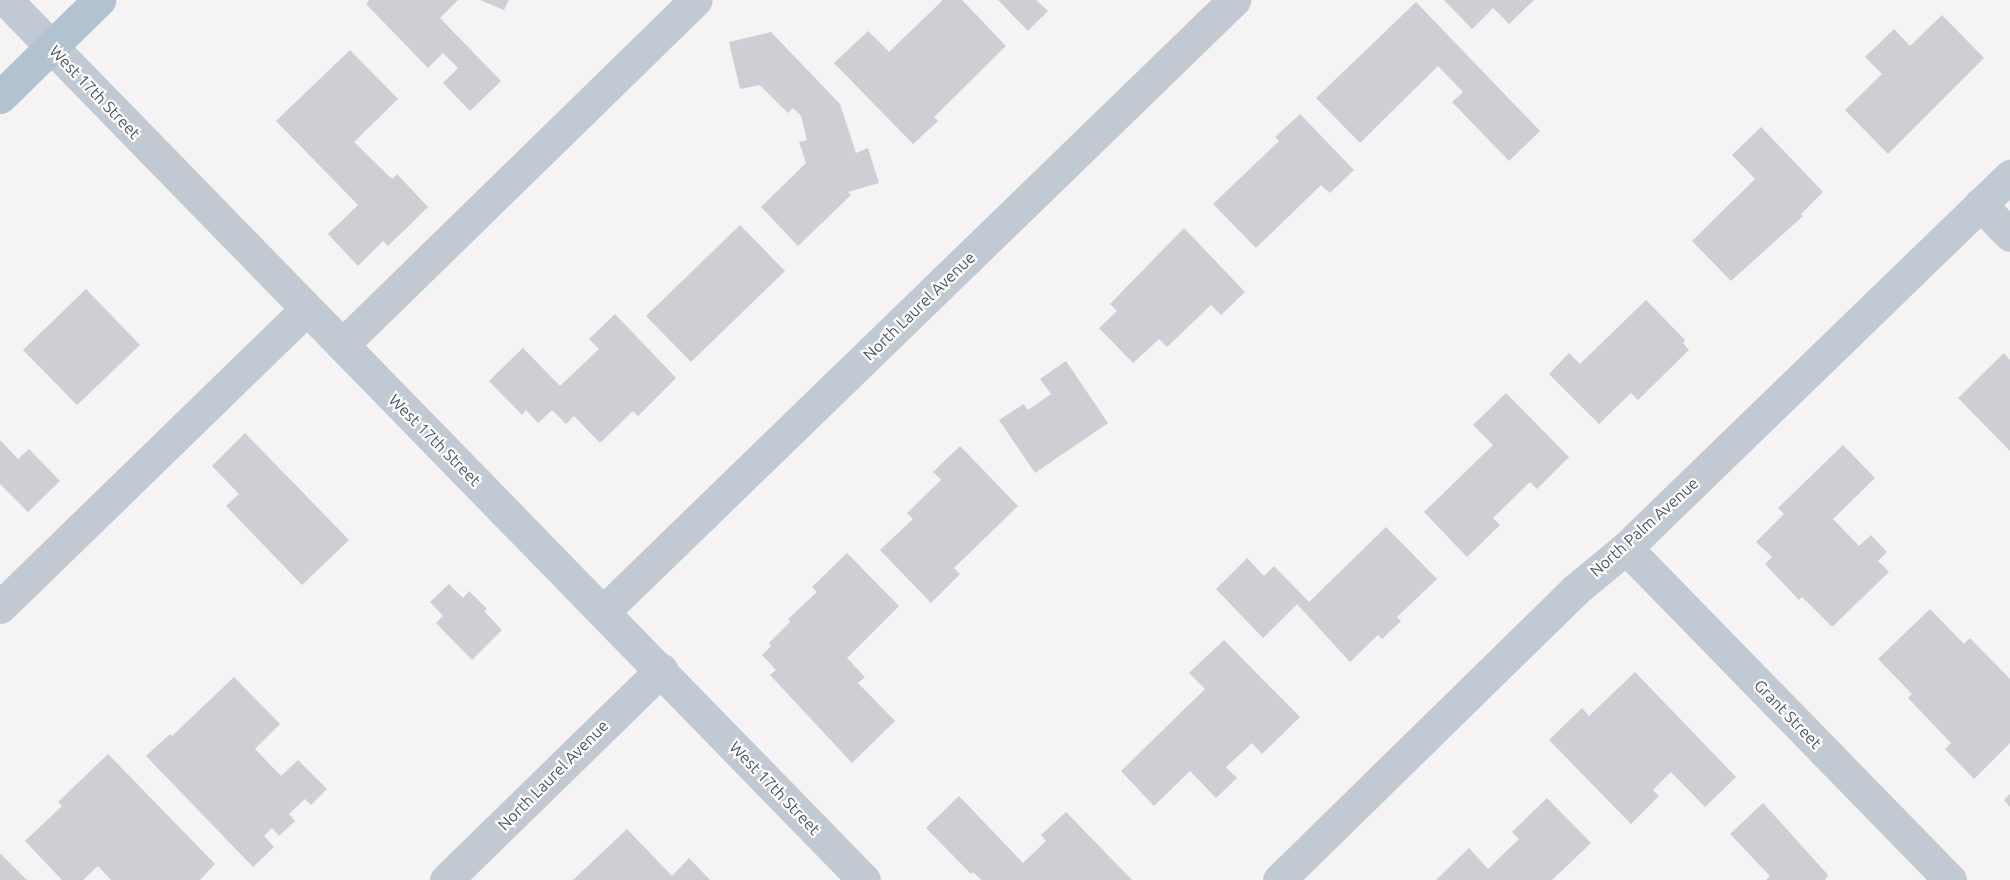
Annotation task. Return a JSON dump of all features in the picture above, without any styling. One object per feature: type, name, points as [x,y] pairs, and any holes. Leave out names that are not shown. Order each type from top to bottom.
[{"type":"main road","points":[[0,97],[99,0]]},
{"type":"street","name":"West 17th Street","points":[[6,0],[864,880]]},
{"type":"street","points":[[342,345],[695,0]]},
{"type":"street","name":"North Laurel Avenue","points":[[604,611],[1234,0]]},
{"type":"street","name":"North Palm Avenue","points":[[1279,880],[1575,590],[1626,548],[2010,176]]},
{"type":"street","points":[[1980,204],[2010,235]]},
{"type":"street","points":[[0,607],[306,309]]},
{"type":"street","name":"Grant Street","points":[[1626,548],[1950,880]]},
{"type":"street","name":"North Laurel Avenue","points":[[446,880],[661,670]]},
{"type":"building","points":[[369,0],[458,0],[440,18],[501,81],[470,111],[443,83],[458,68],[443,53],[428,68],[366,4]]},
{"type":"building","points":[[480,0],[509,0],[504,10]]},
{"type":"building","points":[[943,0],[962,0],[1006,46],[934,117],[938,121],[913,144],[834,63],[868,31],[889,52]]},
{"type":"building","points":[[998,0],[1036,0],[1048,11],[1028,31]]},
{"type":"building","points":[[1444,0],[1534,0],[1509,24],[1493,8],[1472,29]]},
{"type":"building","points":[[1416,2],[1540,131],[1509,161],[1452,102],[1463,92],[1438,66],[1360,143],[1316,98]]},
{"type":"building","points":[[1942,15],[1984,58],[1888,154],[1845,110],[1882,74],[1865,57],[1894,29],[1910,46]]},
{"type":"building","points":[[771,32],[840,104],[856,153],[868,148],[879,183],[848,192],[851,195],[798,246],[761,207],[806,163],[799,142],[807,140],[801,116],[793,108],[788,113],[760,85],[740,89],[729,42]]},
{"type":"building","points":[[350,50],[398,99],[354,142],[392,179],[397,174],[428,207],[388,246],[383,241],[358,266],[328,234],[358,205],[276,121]]},
{"type":"building","points":[[1300,114],[1354,170],[1330,193],[1321,185],[1256,248],[1213,204],[1279,141],[1275,137]]},
{"type":"building","points":[[1761,127],[1823,192],[1801,214],[1803,216],[1731,281],[1692,241],[1755,179],[1732,155]]},
{"type":"building","points":[[740,225],[785,271],[691,362],[646,316]]},
{"type":"building","points":[[1184,228],[1245,292],[1221,315],[1211,305],[1167,347],[1159,339],[1133,363],[1099,328],[1117,311],[1110,304]]},
{"type":"building","points":[[86,289],[140,345],[77,405],[23,350]]},
{"type":"building","points":[[1646,300],[1685,340],[1683,343],[1689,350],[1638,400],[1631,393],[1599,424],[1549,374],[1569,353],[1580,364]]},
{"type":"building","points":[[615,314],[676,378],[638,416],[633,411],[600,443],[574,416],[566,424],[552,410],[538,423],[526,410],[522,415],[489,381],[523,348],[560,386],[599,349],[589,339]]},
{"type":"building","points":[[2004,353],[2010,360],[2010,451],[1958,398]]},
{"type":"building","points":[[1066,361],[1108,423],[1035,473],[999,420],[1024,404],[1028,410],[1051,394],[1040,379]]},
{"type":"building","points":[[1506,393],[1569,457],[1537,489],[1530,482],[1493,518],[1500,525],[1467,557],[1424,512],[1493,445],[1473,425]]},
{"type":"building","points":[[245,433],[349,540],[302,585],[226,506],[239,494],[212,466]]},
{"type":"building","points":[[0,440],[18,459],[29,449],[60,481],[28,512],[0,484]]},
{"type":"building","points":[[1843,445],[1875,478],[1833,519],[1859,546],[1871,535],[1887,552],[1878,561],[1889,572],[1832,627],[1802,597],[1799,600],[1765,564],[1772,557],[1756,542],[1784,514],[1778,508]]},
{"type":"building","points":[[960,446],[1018,506],[954,568],[960,574],[931,603],[880,550],[913,519],[907,513],[941,480],[933,472]]},
{"type":"building","points":[[1386,527],[1437,579],[1397,617],[1401,621],[1382,639],[1378,635],[1350,662],[1297,604],[1263,638],[1216,589],[1247,558],[1264,576],[1274,566],[1309,602]]},
{"type":"building","points":[[847,553],[899,606],[847,658],[865,677],[858,683],[895,721],[852,763],[770,675],[776,670],[762,655],[771,646],[769,643],[790,622],[788,619],[817,592],[812,587]]},
{"type":"building","points":[[449,584],[463,598],[469,591],[487,609],[484,611],[502,630],[472,660],[436,623],[443,616],[430,602]]},
{"type":"building","points":[[1930,609],[1964,644],[1970,638],[2010,679],[2010,743],[1974,779],[1945,749],[1951,743],[1908,698],[1912,694],[1878,659]]},
{"type":"building","points":[[1224,640],[1300,717],[1262,754],[1252,743],[1226,767],[1237,778],[1216,798],[1190,771],[1154,806],[1121,771],[1205,689],[1189,673]]},
{"type":"building","points":[[1635,672],[1736,777],[1705,807],[1671,772],[1653,790],[1659,796],[1631,824],[1549,740],[1582,708],[1589,716]]},
{"type":"building","points":[[234,677],[280,724],[255,749],[281,776],[298,760],[327,789],[311,805],[305,799],[289,814],[295,821],[279,836],[272,828],[264,836],[274,847],[253,867],[146,756],[170,734],[172,736]]},
{"type":"building","points":[[108,754],[215,864],[200,880],[111,880],[98,866],[83,880],[62,880],[25,841],[62,806],[58,802]]},
{"type":"building","points":[[2010,794],[2010,807],[2004,800]]},
{"type":"building","points":[[959,796],[1023,863],[1046,841],[1041,835],[1066,812],[1132,880],[981,880],[973,872],[971,874],[926,828]]},
{"type":"building","points":[[1547,798],[1591,843],[1552,880],[1436,880],[1469,848],[1488,869],[1519,839],[1512,832]]},
{"type":"building","points":[[1763,803],[1828,875],[1825,880],[1766,880],[1770,876],[1730,834]]},
{"type":"building","points":[[627,829],[672,876],[689,858],[710,880],[573,880]]},
{"type":"building","points":[[0,853],[27,880],[0,880]]}]
